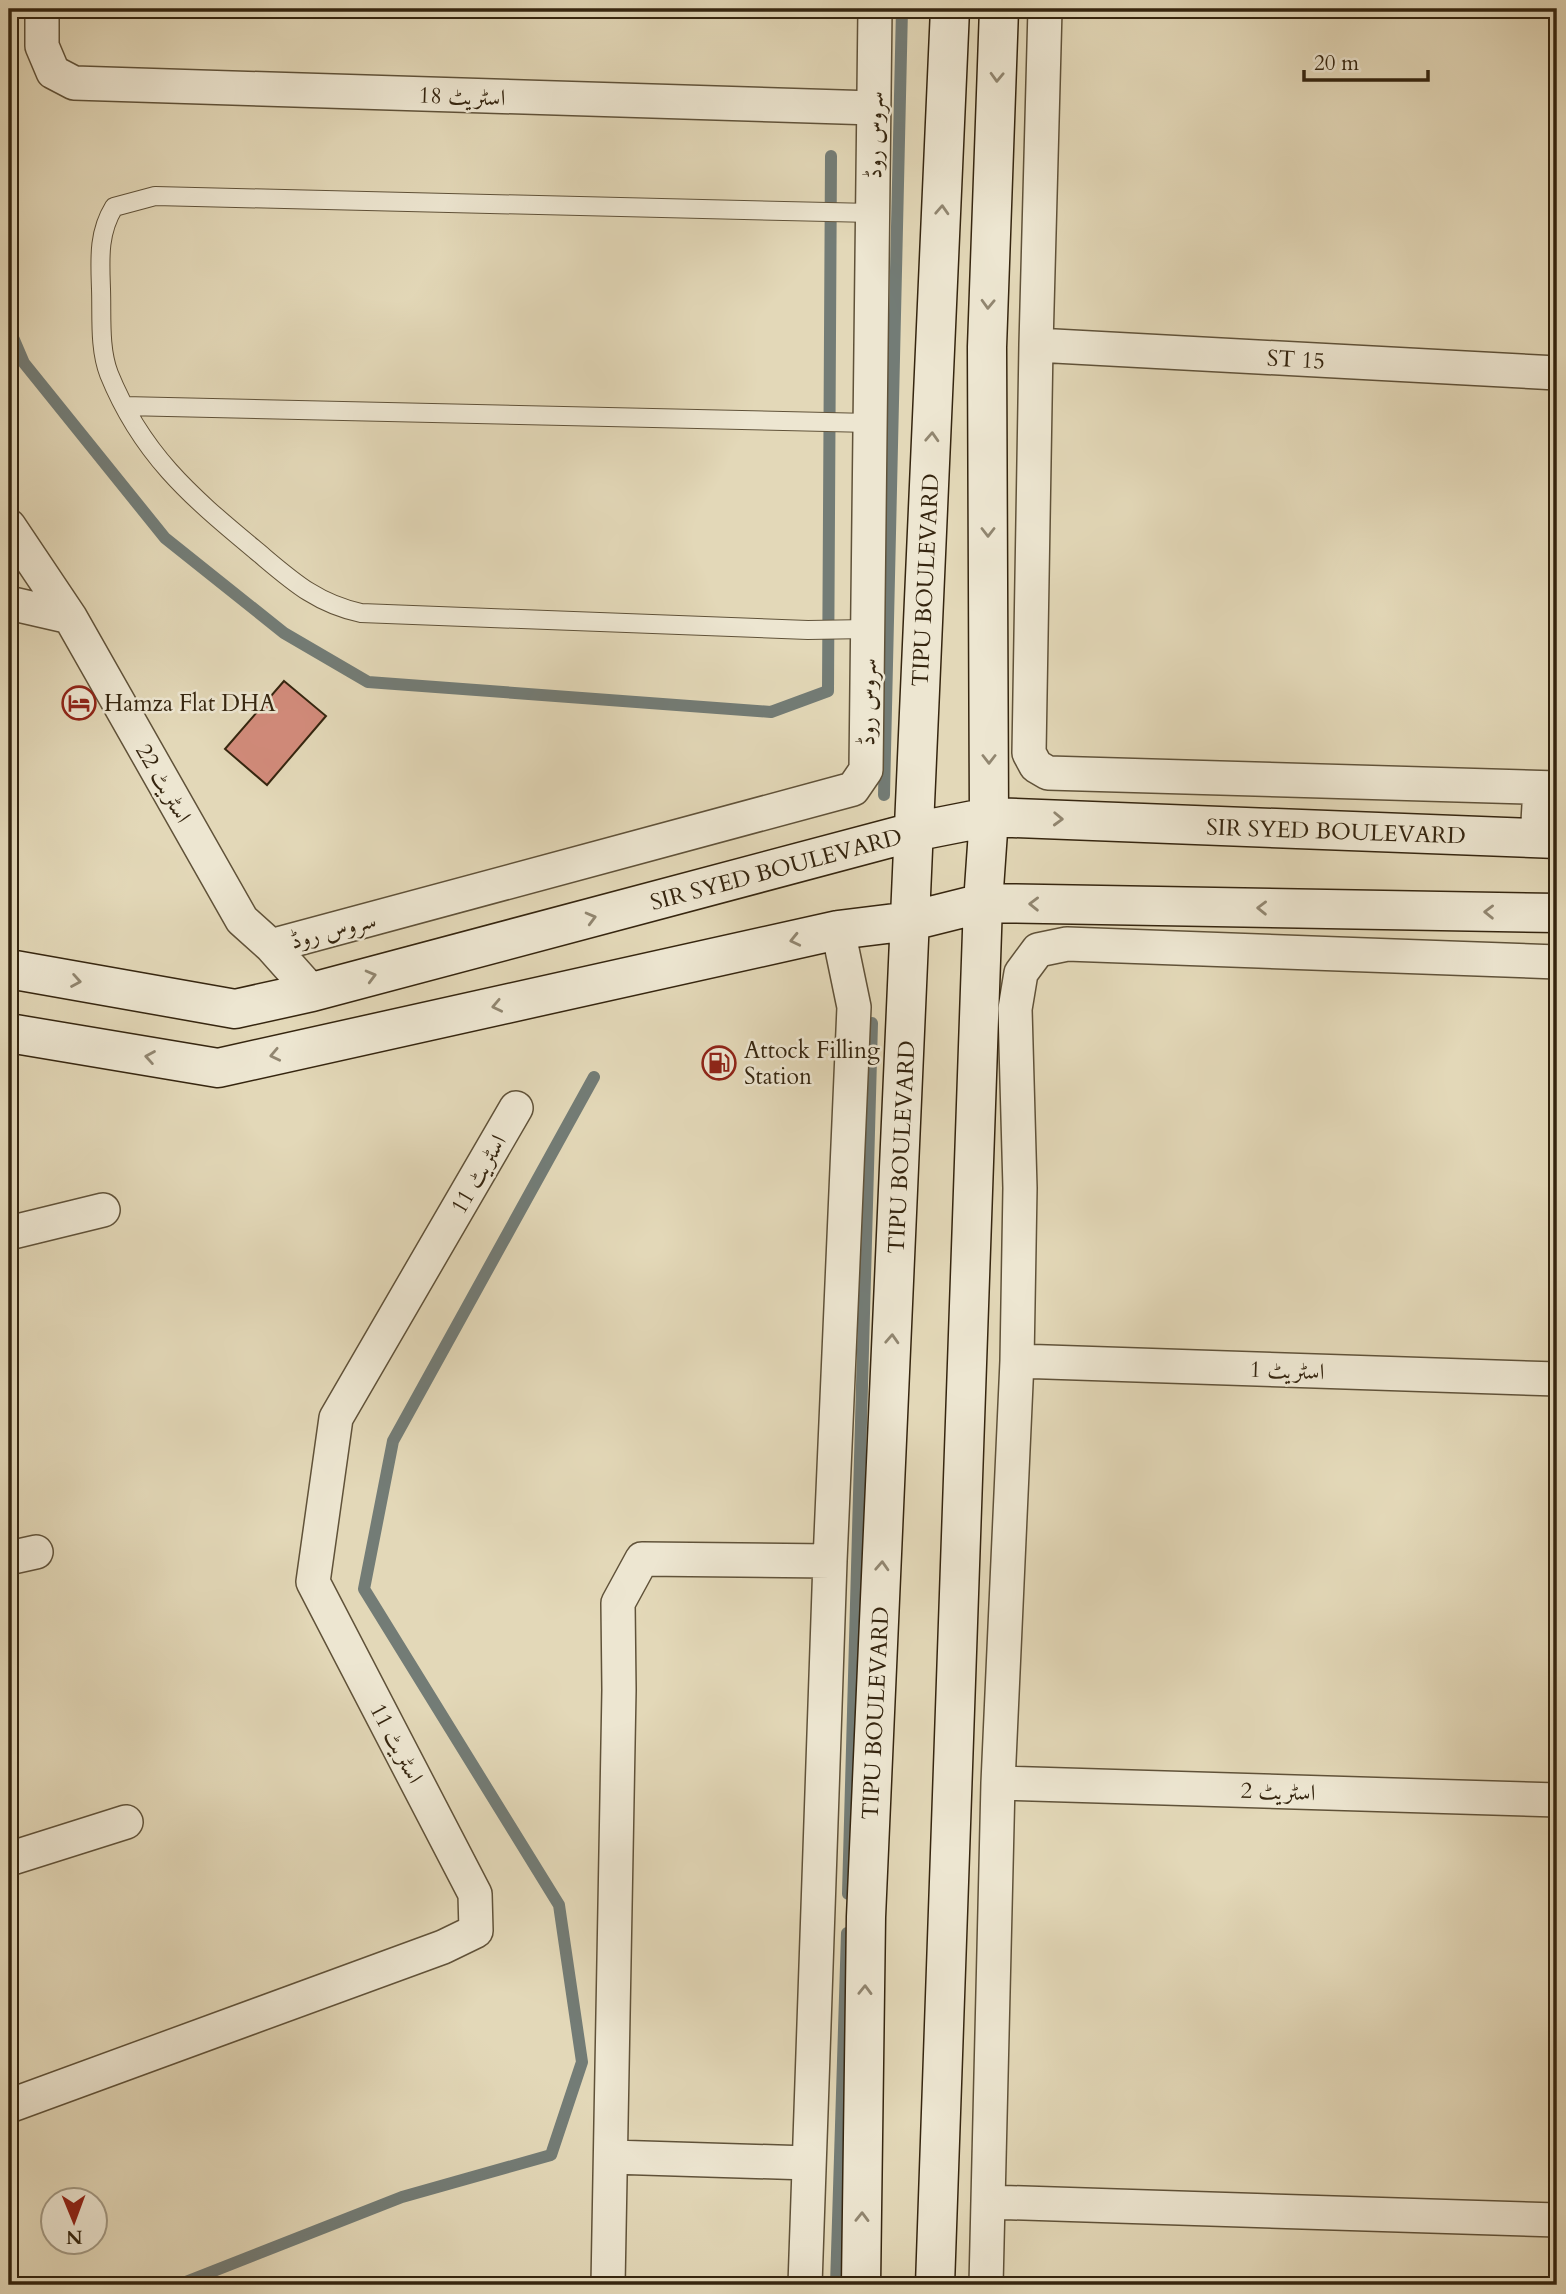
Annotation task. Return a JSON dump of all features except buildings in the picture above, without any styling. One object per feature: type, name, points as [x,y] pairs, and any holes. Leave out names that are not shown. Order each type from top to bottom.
[{"type":"street","name":"اسٹریٹ 18","points":[[42,9],[42,46],[53,72],[74,83],[874,108]]},
{"type":"street","name":"سروس روڈ","points":[[271,946],[853,789],[866,770],[853,629],[860,213],[874,108],[875,9]]},
{"type":"street","name":"TIPU BOULEVARD","points":[[861,2285],[866,1917],[950,9]]},
{"type":"street","points":[[935,2285],[983,903],[989,817],[987,347],[999,9]]},
{"type":"street","points":[[1045,9],[1036,345],[1030,753],[1036,766],[1048,773],[1549,788],[1547,839]]},
{"type":"street","name":"ST 15","points":[[1036,345],[1557,373]]},
{"type":"street","name":"اسٹریٹ 22","points":[[9,526],[70,617],[242,920],[271,946],[312,992]]},
{"type":"street","points":[[9,603],[70,617]]},
{"type":"street","name":"SIR SYED BOULEVARD","points":[[9,969],[235,1009],[312,992],[913,832],[989,817],[1547,839]]},
{"type":"street","points":[[9,1032],[218,1068],[838,930],[911,921],[983,903],[1557,913]]},
{"type":"street","points":[[805,2285],[830,1561],[854,1007],[838,930]]},
{"type":"street","points":[[986,2285],[998,1783],[1017,1361],[1020,1188],[1015,1009],[1021,973],[1038,950],[1067,944],[1557,962]]},
{"type":"street","name":"اسٹریٹ 11","points":[[9,2106],[443,1947],[475,1931],[475,1894],[313,1582],[337,1418],[516,1108]]},
{"type":"street","points":[[975,1187],[1020,1188]]},
{"type":"street","points":[[9,1233],[103,1210]]},
{"type":"street","name":"اسٹریٹ 1","points":[[1017,1361],[1557,1379]]},
{"type":"street","points":[[608,2285],[620,1690],[618,1603],[642,1559],[830,1561]]},
{"type":"street","name":"اسٹریٹ 2","points":[[998,1783],[1557,1800]]},
{"type":"street","points":[[9,1859],[126,1822]]},
{"type":"street","points":[[945,2013],[993,2014]]},
{"type":"street","points":[[611,2157],[809,2163]]},
{"type":"street","points":[[989,2202],[1557,2220]]},
{"type":"lane","points":[[853,629],[808,630],[361,612],[332,607],[308,593],[192,498],[165,470],[141,437],[108,371],[103,347],[100,248],[104,223],[114,207],[131,200],[155,196],[860,213]]},
{"type":"lane","points":[[124,406],[856,422]]},
{"type":"waterway","points":[[884,795],[902,9]]},
{"type":"waterway","points":[[9,328],[24,363],[165,538],[284,633],[368,682],[771,712],[828,691],[831,156]]},
{"type":"waterway","points":[[848,1894],[872,1023]]},
{"type":"waterway","points":[[178,2285],[402,2197],[551,2155],[582,2062],[559,1905],[364,1589],[393,1441],[594,1077]]},
{"type":"waterway","points":[[836,2285],[847,1933]]},
{"type":"place","name":"Hamza Flat DHA","points":[[79,703]]},
{"type":"place","name":"Attock Filling Station","points":[[719,1063]]}]
